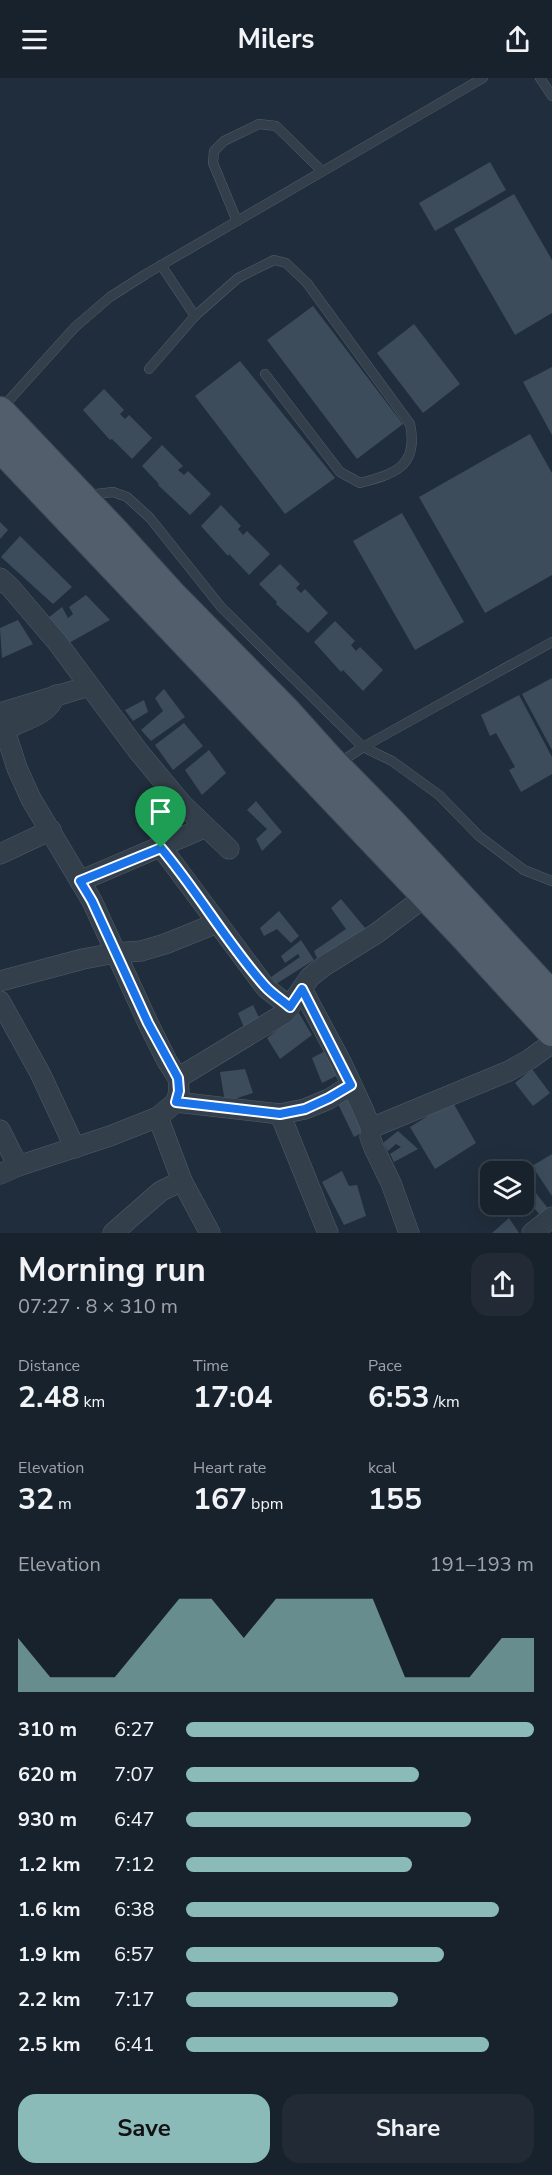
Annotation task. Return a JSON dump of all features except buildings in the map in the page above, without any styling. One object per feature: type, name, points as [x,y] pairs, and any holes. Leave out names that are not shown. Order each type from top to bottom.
[{"type":"main road","points":[[0,411],[171,596],[285,711],[552,997]]},
{"type":"main road","points":[[0,446],[552,1031]]},
{"type":"street","points":[[3,585],[57,642],[138,751],[182,804],[229,849]]},
{"type":"street","points":[[0,1130],[9,1170],[158,1118],[176,1102],[179,1091],[178,1078],[167,1062],[92,901],[31,799],[2,726],[56,695],[89,686]]},
{"type":"street","points":[[80,881],[206,827]]},
{"type":"street","points":[[0,854],[51,830]]},
{"type":"street","points":[[161,848],[179,868],[266,988],[290,1007]]},
{"type":"street","points":[[178,1078],[285,1013],[310,977],[377,933],[426,896]]},
{"type":"street","points":[[0,981],[83,958],[149,949],[217,923]]},
{"type":"street","points":[[302,989],[351,1085],[370,1128],[370,1137],[391,1183],[408,1233]]},
{"type":"street","points":[[0,1001],[40,1073],[75,1148]]},
{"type":"street","points":[[370,1128],[509,1071],[552,1043]]},
{"type":"street","points":[[176,1102],[280,1114],[305,1109],[351,1085]]},
{"type":"street","points":[[280,1114],[328,1233]]},
{"type":"street","points":[[158,1118],[182,1181],[210,1233]]},
{"type":"street","points":[[113,1233],[161,1191],[182,1181]]},
{"type":"street","points":[[532,1233],[552,1217]]},
{"type":"lane","points":[[0,411],[75,327],[110,297],[469,81],[483,78]]},
{"type":"lane","points":[[540,78],[552,96]]},
{"type":"lane","points":[[237,221],[213,163],[214,151],[224,141],[259,124],[276,126],[322,171]]},
{"type":"lane","points":[[149,369],[195,316],[238,278],[274,260],[285,263],[307,283],[410,424],[414,441],[407,462],[389,475],[360,483],[340,472],[265,374]]},
{"type":"lane","points":[[161,265],[195,316]]},
{"type":"lane","points":[[80,496],[113,492],[128,497],[150,518],[221,607],[363,747],[392,761],[439,795],[479,836],[524,870],[552,880]]},
{"type":"lane","points":[[335,766],[363,747],[552,642]]},
{"type":"route","points":[[161,848],[179,868],[266,988],[290,1007],[302,989],[351,1085],[305,1109],[280,1114],[176,1102],[179,1091],[178,1078],[167,1062],[92,901],[80,881],[161,848]]}]
